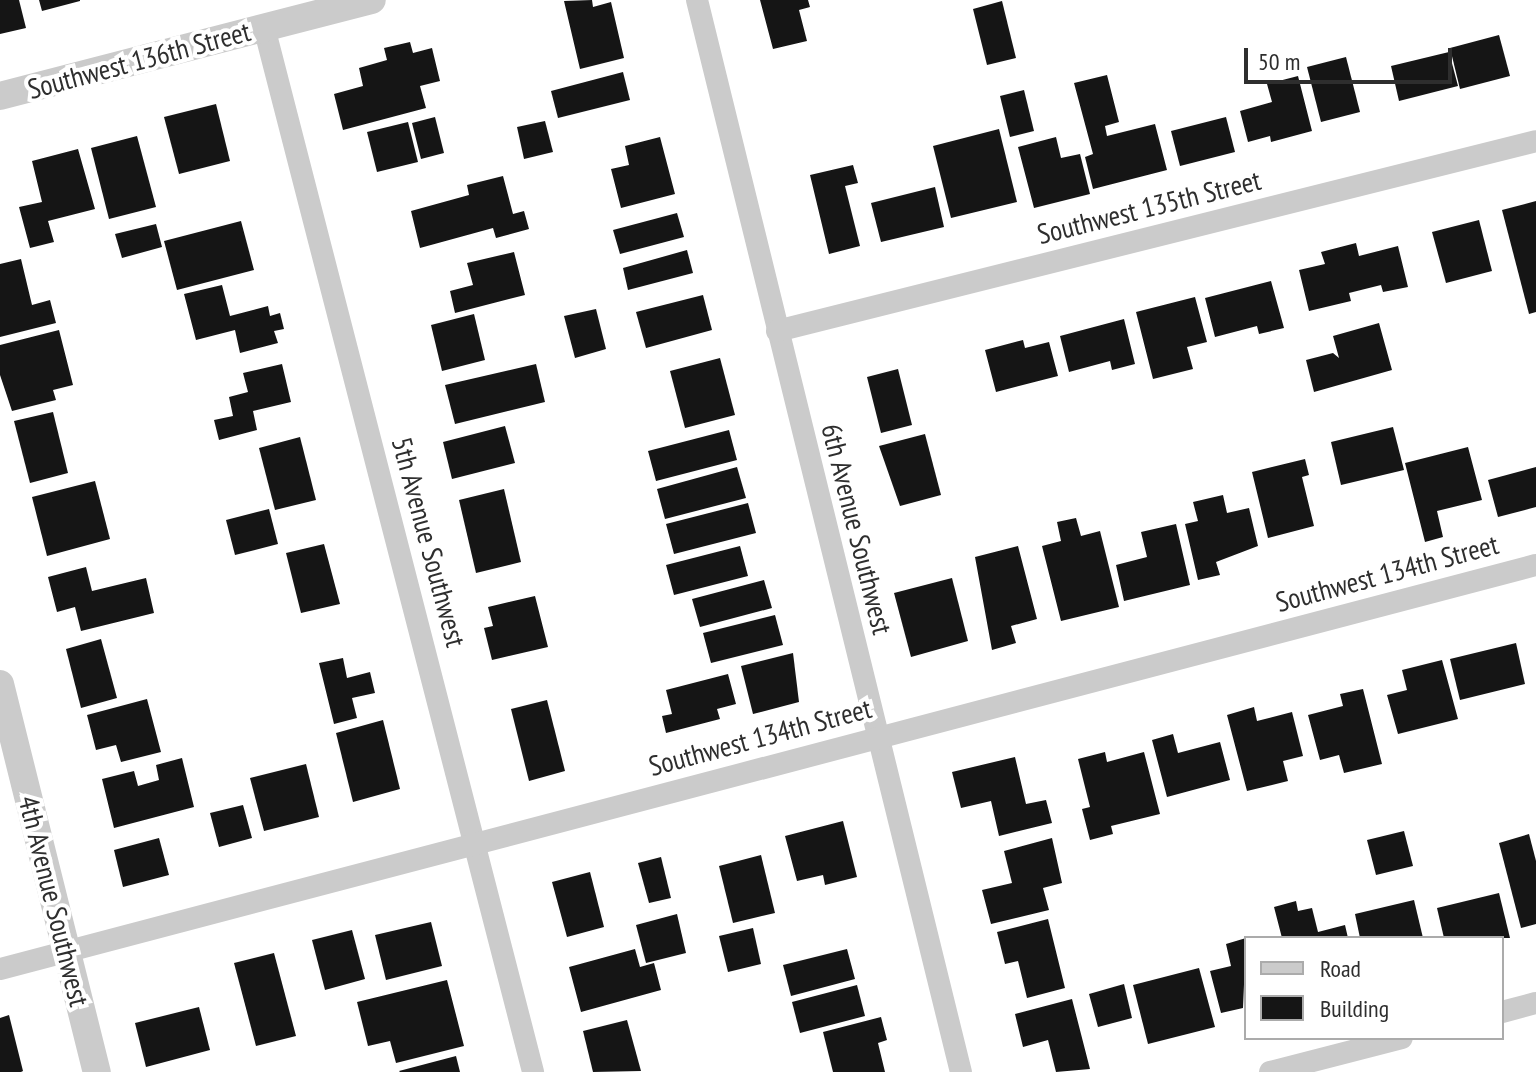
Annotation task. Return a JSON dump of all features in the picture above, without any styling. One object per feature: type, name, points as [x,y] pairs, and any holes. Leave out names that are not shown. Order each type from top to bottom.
[{"type":"street","name":"Southwest 136th Street","points":[[0,96],[372,0]]},
{"type":"street","name":"6th Avenue Southwest","points":[[697,0],[961,1072]]},
{"type":"street","name":"5th Avenue Southwest","points":[[264,27],[533,1072]]},
{"type":"street","name":"Southwest 135th Street","points":[[777,331],[1536,141]]},
{"type":"street","name":"Southwest 134th Street","points":[[0,969],[1536,565]]},
{"type":"street","name":"4th Avenue Southwest","points":[[0,684],[97,1072]]},
{"type":"street","points":[[1504,1011],[1536,1003]]},
{"type":"street","points":[[1270,1072],[1394,1040]]},
{"type":"building","points":[[0,0],[19,0],[26,28],[0,34]]},
{"type":"building","points":[[39,0],[80,0],[80,1],[42,11]]},
{"type":"building","points":[[592,0],[593,7],[611,2],[624,58],[580,69],[564,1]]},
{"type":"building","points":[[760,0],[808,0],[810,7],[799,10],[807,41],[773,49]]},
{"type":"building","points":[[1002,1],[1016,58],[987,65],[973,9]]},
{"type":"building","points":[[1499,35],[1510,76],[1460,89],[1450,48]]},
{"type":"building","points":[[410,42],[413,53],[432,48],[440,81],[420,86],[426,108],[343,130],[334,94],[363,86],[359,68],[387,60],[384,48]]},
{"type":"building","points":[[1449,52],[1458,86],[1399,101],[1391,66]]},
{"type":"building","points":[[1346,57],[1360,112],[1321,122],[1307,67]]},
{"type":"building","points":[[623,72],[630,100],[558,118],[551,91]]},
{"type":"building","points":[[1107,75],[1119,122],[1105,126],[1107,136],[1155,124],[1167,170],[1093,189],[1085,157],[1093,154],[1074,83]]},
{"type":"building","points":[[1298,76],[1312,131],[1271,142],[1270,136],[1248,142],[1240,111],[1272,102],[1267,84]]},
{"type":"building","points":[[1024,90],[1034,131],[1010,137],[1000,96]]},
{"type":"building","points":[[216,104],[230,161],[179,174],[164,117]]},
{"type":"building","points":[[435,117],[444,153],[421,159],[412,123]]},
{"type":"building","points":[[1226,117],[1235,152],[1180,166],[1171,131]]},
{"type":"building","points":[[545,121],[553,152],[524,159],[517,127]]},
{"type":"building","points":[[408,122],[418,162],[377,172],[367,132]]},
{"type":"building","points":[[999,129],[1017,202],[951,218],[933,146]]},
{"type":"building","points":[[137,136],[156,207],[109,219],[91,148]]},
{"type":"building","points":[[660,137],[675,194],[621,208],[611,169],[629,165],[625,146]]},
{"type":"building","points":[[1056,137],[1061,158],[1080,154],[1090,194],[1034,208],[1018,147]]},
{"type":"building","points":[[78,149],[95,209],[48,221],[54,242],[30,248],[19,207],[42,202],[32,161]]},
{"type":"building","points":[[853,165],[858,183],[845,186],[860,246],[829,254],[810,175]]},
{"type":"building","points":[[503,176],[513,214],[524,211],[529,229],[496,238],[493,228],[420,248],[411,211],[469,195],[467,185]]},
{"type":"building","points":[[935,187],[944,227],[881,242],[871,203]]},
{"type":"building","points":[[1536,201],[1536,312],[1529,314],[1502,210]]},
{"type":"building","points":[[677,213],[684,237],[620,254],[613,230]]},
{"type":"building","points":[[1479,220],[1492,271],[1446,283],[1432,232]]},
{"type":"building","points":[[241,221],[254,270],[177,290],[164,241]]},
{"type":"building","points":[[156,224],[162,247],[122,258],[115,234]]},
{"type":"building","points":[[1356,243],[1359,256],[1398,246],[1408,287],[1383,292],[1381,285],[1349,293],[1351,301],[1309,311],[1299,270],[1325,264],[1321,252]]},
{"type":"building","points":[[687,250],[693,273],[628,290],[623,268]]},
{"type":"building","points":[[514,252],[525,295],[455,313],[450,291],[473,285],[467,263]]},
{"type":"building","points":[[21,259],[32,305],[50,300],[56,323],[0,337],[0,264]]},
{"type":"building","points":[[1271,281],[1284,328],[1259,334],[1257,326],[1215,337],[1205,298]]},
{"type":"building","points":[[222,285],[230,316],[268,306],[270,316],[280,313],[284,329],[274,331],[278,343],[240,353],[235,330],[196,340],[184,294]]},
{"type":"building","points":[[703,295],[712,330],[646,348],[636,312]]},
{"type":"building","points":[[1195,297],[1207,342],[1187,347],[1193,369],[1153,379],[1136,312]]},
{"type":"building","points":[[596,309],[606,349],[575,358],[564,316]]},
{"type":"building","points":[[474,314],[485,360],[442,371],[431,325]]},
{"type":"building","points":[[1124,319],[1135,364],[1112,370],[1110,361],[1069,372],[1060,336]]},
{"type":"building","points":[[1379,323],[1392,370],[1314,392],[1306,360],[1333,353],[1339,358],[1333,336]]},
{"type":"building","points":[[59,330],[73,385],[53,390],[56,400],[12,411],[0,375],[0,345]]},
{"type":"building","points":[[1023,340],[1025,348],[1049,342],[1058,376],[996,392],[985,350]]},
{"type":"building","points":[[720,358],[735,415],[685,428],[670,371]]},
{"type":"building","points":[[282,364],[291,402],[253,411],[257,430],[219,440],[214,420],[233,416],[229,397],[248,392],[243,373]]},
{"type":"building","points":[[536,364],[545,402],[455,424],[445,385]]},
{"type":"building","points":[[898,369],[912,425],[881,433],[867,377]]},
{"type":"building","points":[[53,412],[68,473],[30,483],[14,421]]},
{"type":"building","points":[[505,426],[515,463],[452,479],[443,442]]},
{"type":"building","points":[[1393,427],[1404,470],[1341,485],[1331,442]]},
{"type":"building","points":[[729,430],[737,460],[656,481],[648,451]]},
{"type":"building","points":[[925,434],[941,495],[900,506],[879,446]]},
{"type":"building","points":[[300,437],[316,500],[275,510],[259,448]]},
{"type":"building","points":[[1468,447],[1482,500],[1437,511],[1443,537],[1425,542],[1405,463]]},
{"type":"building","points":[[1305,459],[1309,475],[1302,477],[1314,526],[1268,538],[1252,472]]},
{"type":"building","points":[[737,467],[746,498],[665,519],[657,489]]},
{"type":"building","points":[[1536,467],[1536,507],[1498,517],[1488,480]]},
{"type":"building","points":[[95,481],[110,539],[47,556],[32,497]]},
{"type":"building","points":[[504,489],[521,562],[476,573],[459,500]]},
{"type":"building","points":[[1223,495],[1227,513],[1249,508],[1258,546],[1216,562],[1220,575],[1198,580],[1185,524],[1198,521],[1193,502]]},
{"type":"building","points":[[748,503],[756,533],[674,554],[666,524]]},
{"type":"building","points":[[269,509],[278,544],[235,555],[226,520]]},
{"type":"building","points":[[1076,518],[1081,536],[1100,531],[1119,607],[1061,621],[1042,546],[1061,541],[1057,522]]},
{"type":"building","points":[[1176,524],[1190,585],[1124,601],[1116,565],[1147,557],[1141,532]]},
{"type":"building","points":[[324,544],[340,604],[301,613],[286,553]]},
{"type":"building","points":[[740,546],[748,576],[674,595],[666,565]]},
{"type":"building","points":[[1018,546],[1037,619],[1011,626],[1016,643],[992,650],[975,557]]},
{"type":"building","points":[[86,567],[92,591],[146,578],[154,613],[81,631],[75,607],[57,612],[48,577]]},
{"type":"building","points":[[952,578],[968,641],[911,657],[894,593]]},
{"type":"building","points":[[764,580],[772,608],[700,627],[692,599]]},
{"type":"building","points":[[535,596],[548,647],[492,660],[484,628],[493,626],[488,607]]},
{"type":"building","points":[[775,615],[783,645],[711,663],[703,633]]},
{"type":"building","points":[[101,639],[117,698],[81,708],[66,649]]},
{"type":"building","points":[[1516,643],[1525,684],[1460,700],[1450,659]]},
{"type":"building","points":[[793,653],[799,702],[753,714],[741,666]]},
{"type":"building","points":[[343,658],[347,678],[370,672],[375,693],[352,698],[357,718],[334,724],[319,663]]},
{"type":"building","points":[[1442,660],[1458,719],[1398,734],[1387,695],[1407,690],[1402,670]]},
{"type":"building","points":[[728,674],[736,704],[717,709],[720,719],[666,733],[662,716],[672,714],[666,690]]},
{"type":"building","points":[[1363,689],[1382,764],[1344,773],[1339,755],[1320,760],[1308,715],[1343,706],[1340,694]]},
{"type":"building","points":[[147,699],[161,752],[121,762],[116,745],[96,750],[87,715]]},
{"type":"building","points":[[547,700],[565,771],[529,781],[511,709]]},
{"type":"building","points":[[1254,707],[1257,721],[1292,712],[1303,756],[1283,761],[1288,781],[1247,791],[1227,715]]},
{"type":"building","points":[[383,720],[400,789],[353,802],[336,733]]},
{"type":"building","points":[[1173,734],[1178,753],[1220,742],[1230,780],[1167,797],[1152,740]]},
{"type":"building","points":[[1105,752],[1107,762],[1144,752],[1160,814],[1111,826],[1113,834],[1090,840],[1082,809],[1090,807],[1078,759]]},
{"type":"building","points":[[1015,757],[1026,804],[1046,800],[1052,823],[999,836],[991,801],[961,808],[952,772]]},
{"type":"building","points":[[182,758],[194,807],[114,828],[102,779],[134,771],[138,786],[159,780],[156,765]]},
{"type":"building","points":[[306,764],[319,817],[264,831],[250,778]]},
{"type":"building","points":[[243,805],[252,838],[219,847],[210,813]]},
{"type":"building","points":[[843,821],[857,877],[825,885],[823,875],[797,881],[785,836]]},
{"type":"building","points":[[1404,831],[1413,866],[1376,875],[1367,840]]},
{"type":"building","points":[[1529,834],[1536,861],[1536,924],[1521,928],[1499,843]]},
{"type":"building","points":[[159,838],[169,875],[123,887],[114,850]]},
{"type":"building","points":[[1052,838],[1062,883],[1043,888],[1049,910],[991,924],[982,890],[1012,883],[1004,851]]},
{"type":"building","points":[[761,855],[775,913],[733,923],[719,866]]},
{"type":"building","points":[[661,857],[671,898],[649,903],[638,863]]},
{"type":"building","points":[[590,872],[604,927],[567,937],[552,882]]},
{"type":"building","points":[[1499,893],[1510,938],[1444,936],[1437,908]]},
{"type":"building","points":[[1414,900],[1423,936],[1360,936],[1355,914]]},
{"type":"building","points":[[1296,901],[1298,911],[1312,908],[1318,932],[1345,925],[1348,936],[1281,936],[1274,907]]},
{"type":"building","points":[[677,914],[686,953],[646,963],[636,925]]},
{"type":"building","points":[[1048,919],[1065,988],[1027,998],[1018,961],[1005,964],[997,932]]},
{"type":"building","points":[[431,922],[442,966],[386,980],[375,935]]},
{"type":"building","points":[[753,928],[761,964],[728,972],[719,936]]},
{"type":"building","points":[[352,930],[365,979],[325,990],[312,940]]},
{"type":"building","points":[[1244,939],[1243,1008],[1221,1013],[1210,971],[1231,966],[1226,944]]},
{"type":"building","points":[[635,949],[640,967],[654,963],[661,990],[581,1012],[569,967]]},
{"type":"building","points":[[847,949],[855,979],[791,996],[783,965]]},
{"type":"building","points":[[274,953],[296,1036],[256,1046],[234,963]]},
{"type":"building","points":[[1199,968],[1215,1027],[1148,1044],[1133,985]]},
{"type":"building","points":[[447,980],[464,1046],[396,1063],[390,1041],[368,1046],[357,1002]]},
{"type":"building","points":[[1124,984],[1132,1018],[1098,1027],[1089,994]]},
{"type":"building","points":[[857,985],[865,1016],[800,1033],[792,1002]]},
{"type":"building","points":[[1072,999],[1090,1069],[1056,1072],[1048,1040],[1023,1047],[1015,1014]]},
{"type":"building","points":[[199,1007],[210,1050],[146,1067],[135,1023]]},
{"type":"building","points":[[9,1015],[21,1072],[0,1072],[0,1018]]},
{"type":"building","points":[[881,1017],[887,1040],[878,1043],[885,1072],[833,1072],[823,1032]]},
{"type":"building","points":[[627,1020],[641,1071],[593,1072],[583,1031]]},
{"type":"building","points":[[456,1056],[460,1072],[399,1071]]}]
